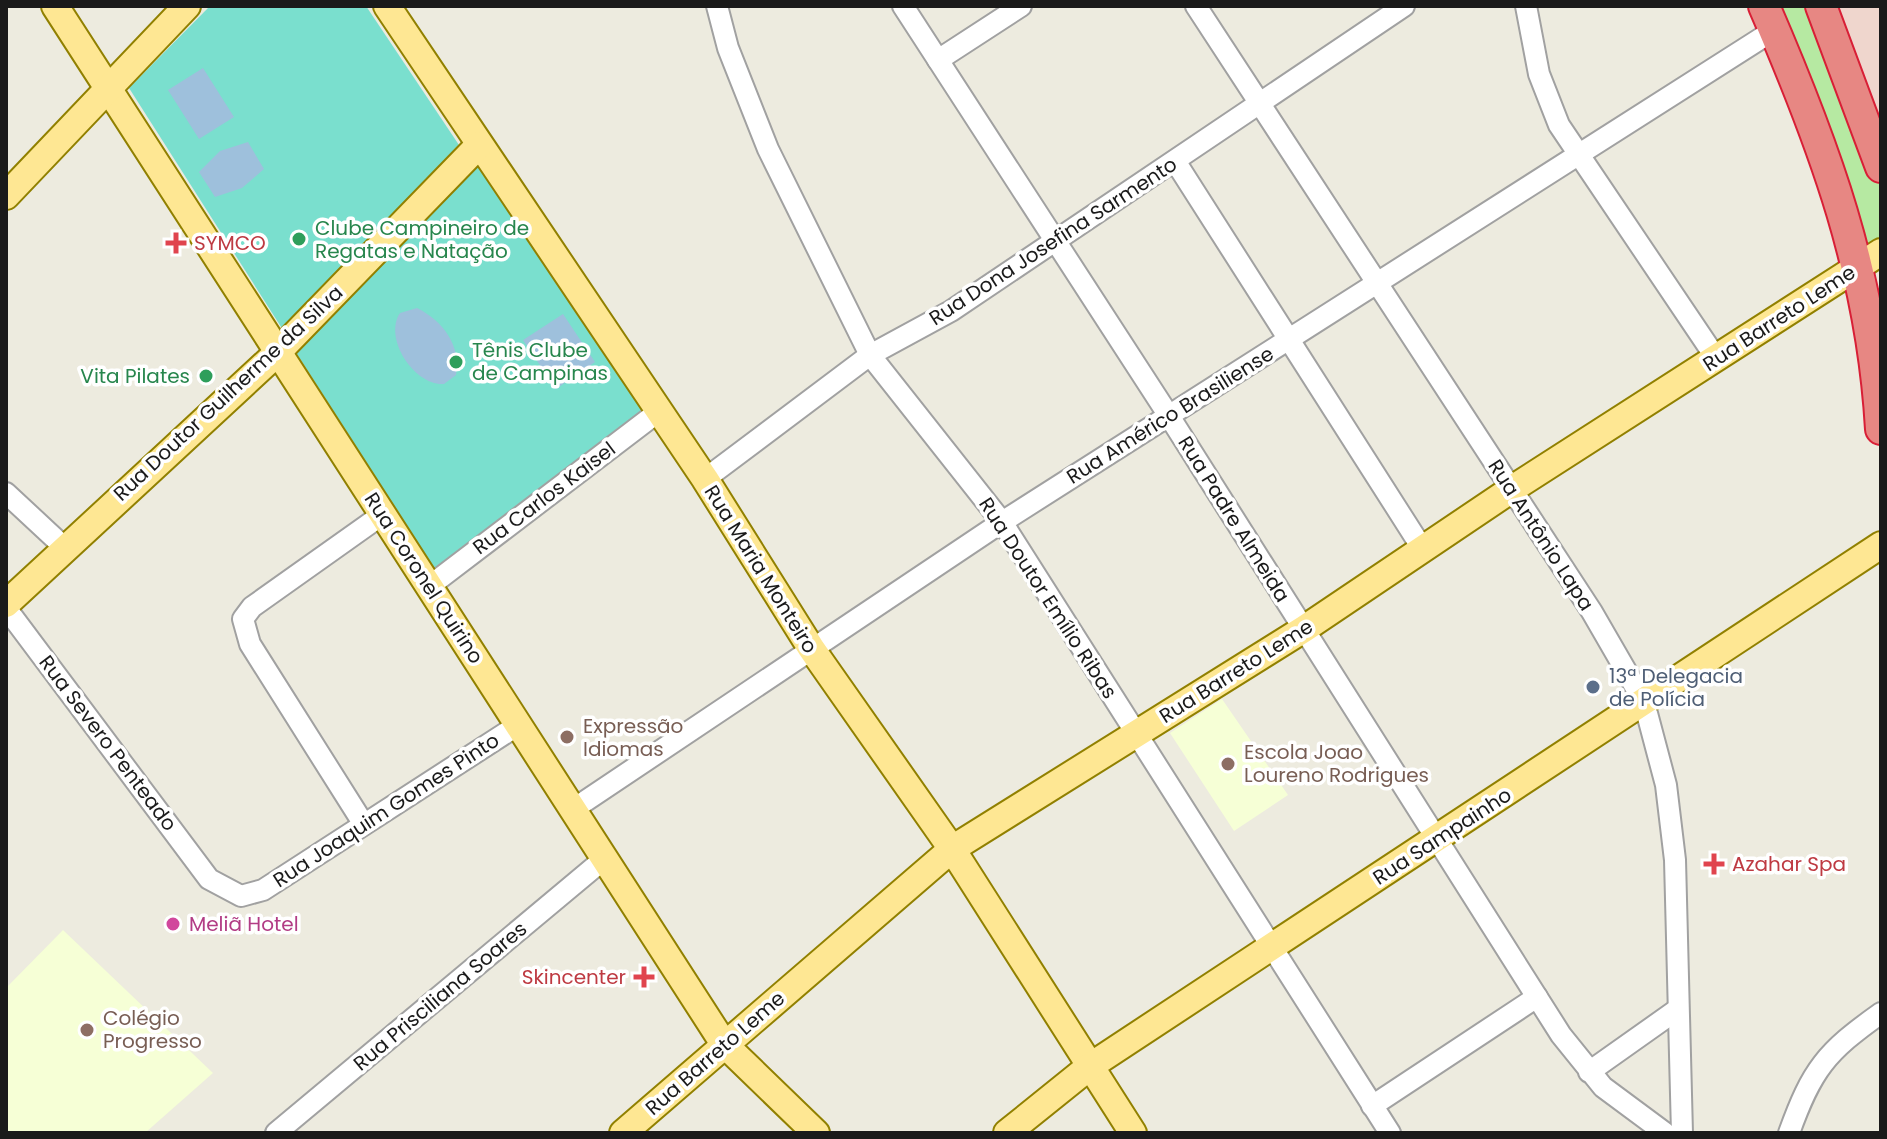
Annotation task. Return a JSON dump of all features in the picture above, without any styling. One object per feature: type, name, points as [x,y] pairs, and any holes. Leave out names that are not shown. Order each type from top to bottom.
[{"type":"highway","points":[[1821,6],[1881,167]]},
{"type":"highway","points":[[1769,18],[1870,259],[1881,429]]},
{"type":"main road","name":"Rua Coronel Quirino","points":[[55,6],[276,354],[431,585],[724,1044],[816,1133]]},
{"type":"main road","points":[[6,196],[187,6]]},
{"type":"main road","name":"Rua Maria Monteiro","points":[[387,6],[705,479],[811,648],[952,849],[1133,1133]]},
{"type":"main road","name":"Rua Doutor Guilherme da Silva","points":[[6,606],[64,547],[276,354],[479,145]]},
{"type":"main road","name":"Rua Barreto Leme","points":[[623,1133],[952,849],[1304,629],[1512,489],[1870,259]]},
{"type":"main road","name":"Rua Sampainho","points":[[1007,1133],[1089,1067],[1881,545]]},
{"type":"street","name":"Rua Doutor Emílio Ribas","points":[[717,6],[728,48],[768,149],[870,355],[1002,522],[1390,1133]]},
{"type":"street","name":"Rua Padre Almeida","points":[[903,6],[1169,416],[1537,997],[1589,1072],[1665,1133]]},
{"type":"street","points":[[938,60],[1021,6]]},
{"type":"street","name":"Rua Antônio Lapa","points":[[1196,6],[1600,625],[1644,702],[1672,823],[1682,1133]]},
{"type":"street","name":"Rua Dona Josefina Sarmento","points":[[705,479],[870,355],[951,311],[1404,6]]},
{"type":"street","points":[[1526,6],[1548,99],[1578,157],[1716,358]]},
{"type":"street","name":"Rua Américo Brasiliense","points":[[572,810],[1002,522],[1578,157],[1769,18]]},
{"type":"street","points":[[1175,161],[1422,548]]},
{"type":"street","name":"Rua Carlos Kaisel","points":[[431,585],[658,412]]},
{"type":"street","points":[[6,493],[64,547]]},
{"type":"street","points":[[363,823],[250,644],[243,619],[252,607],[383,514]]},
{"type":"street","name":"Rua Severo Penteado","points":[[6,606],[209,879]]},
{"type":"street","name":"Rua Joaquim Gomes Pinto","points":[[209,879],[241,896],[263,890],[518,725]]},
{"type":"street","name":"Rua Prisciliana Soares","points":[[276,1133],[604,859]]},
{"type":"street","points":[[1372,1106],[1537,997]]},
{"type":"street","points":[[1589,1072],[1678,1009]]},
{"type":"street","points":[[1789,1133],[1802,1096],[1830,1051],[1881,1013]]},
{"type":"shaded area","name":"Clube Campineiro de Regatas e Natação","points":[[210,6],[366,6],[461,148],[283,330],[129,88]]},
{"type":"shaded area","points":[[1833,6],[1881,6],[1881,137]]},
{"type":"shaded area","points":[[203,68],[234,117],[199,139],[168,90]]},
{"type":"shaded area","points":[[248,142],[264,169],[242,188],[215,197],[199,172],[220,151]]},
{"type":"shaded area","name":"Tênis Clube de Campinas","points":[[477,164],[643,412],[436,571],[295,351]]},
{"type":"shaded area","points":[[417,308],[442,327],[453,344],[456,375],[444,384],[433,383],[412,369],[399,347],[395,335],[400,313]]},
{"type":"shaded area","points":[[563,314],[595,362],[556,389],[523,340]]},
{"type":"shaded area","name":"Escola Joao Loureno Rodrigues","points":[[1222,699],[1288,795],[1234,831],[1170,733]]},
{"type":"shaded area","name":"Colégio Progresso","points":[[63,930],[213,1073],[145,1133],[6,1133],[6,988]]},
{"type":"green space","points":[[1772,6],[1813,6],[1839,66],[1881,188],[1881,244],[1864,254]]},
{"type":"place","name":"Clube Campineiro de Regatas e Natação","points":[[299,239]]},
{"type":"place","name":"SYMCO","points":[[176,243]]},
{"type":"place","name":"Tênis Clube de Campinas","points":[[456,362]]},
{"type":"place","name":"Vita Pilates","points":[[206,376]]},
{"type":"place","name":"13ª Delegacia de Polícia","points":[[1593,687]]},
{"type":"place","name":"Expressão Idiomas","points":[[567,737]]},
{"type":"place","name":"Escola Joao Loureno Rodrigues","points":[[1228,764]]},
{"type":"place","name":"Azahar Spa","points":[[1714,864]]},
{"type":"place","name":"Meliã Hotel","points":[[173,924]]},
{"type":"place","name":"Skincenter","points":[[644,977]]},
{"type":"place","name":"Colégio Progresso","points":[[87,1030]]}]
